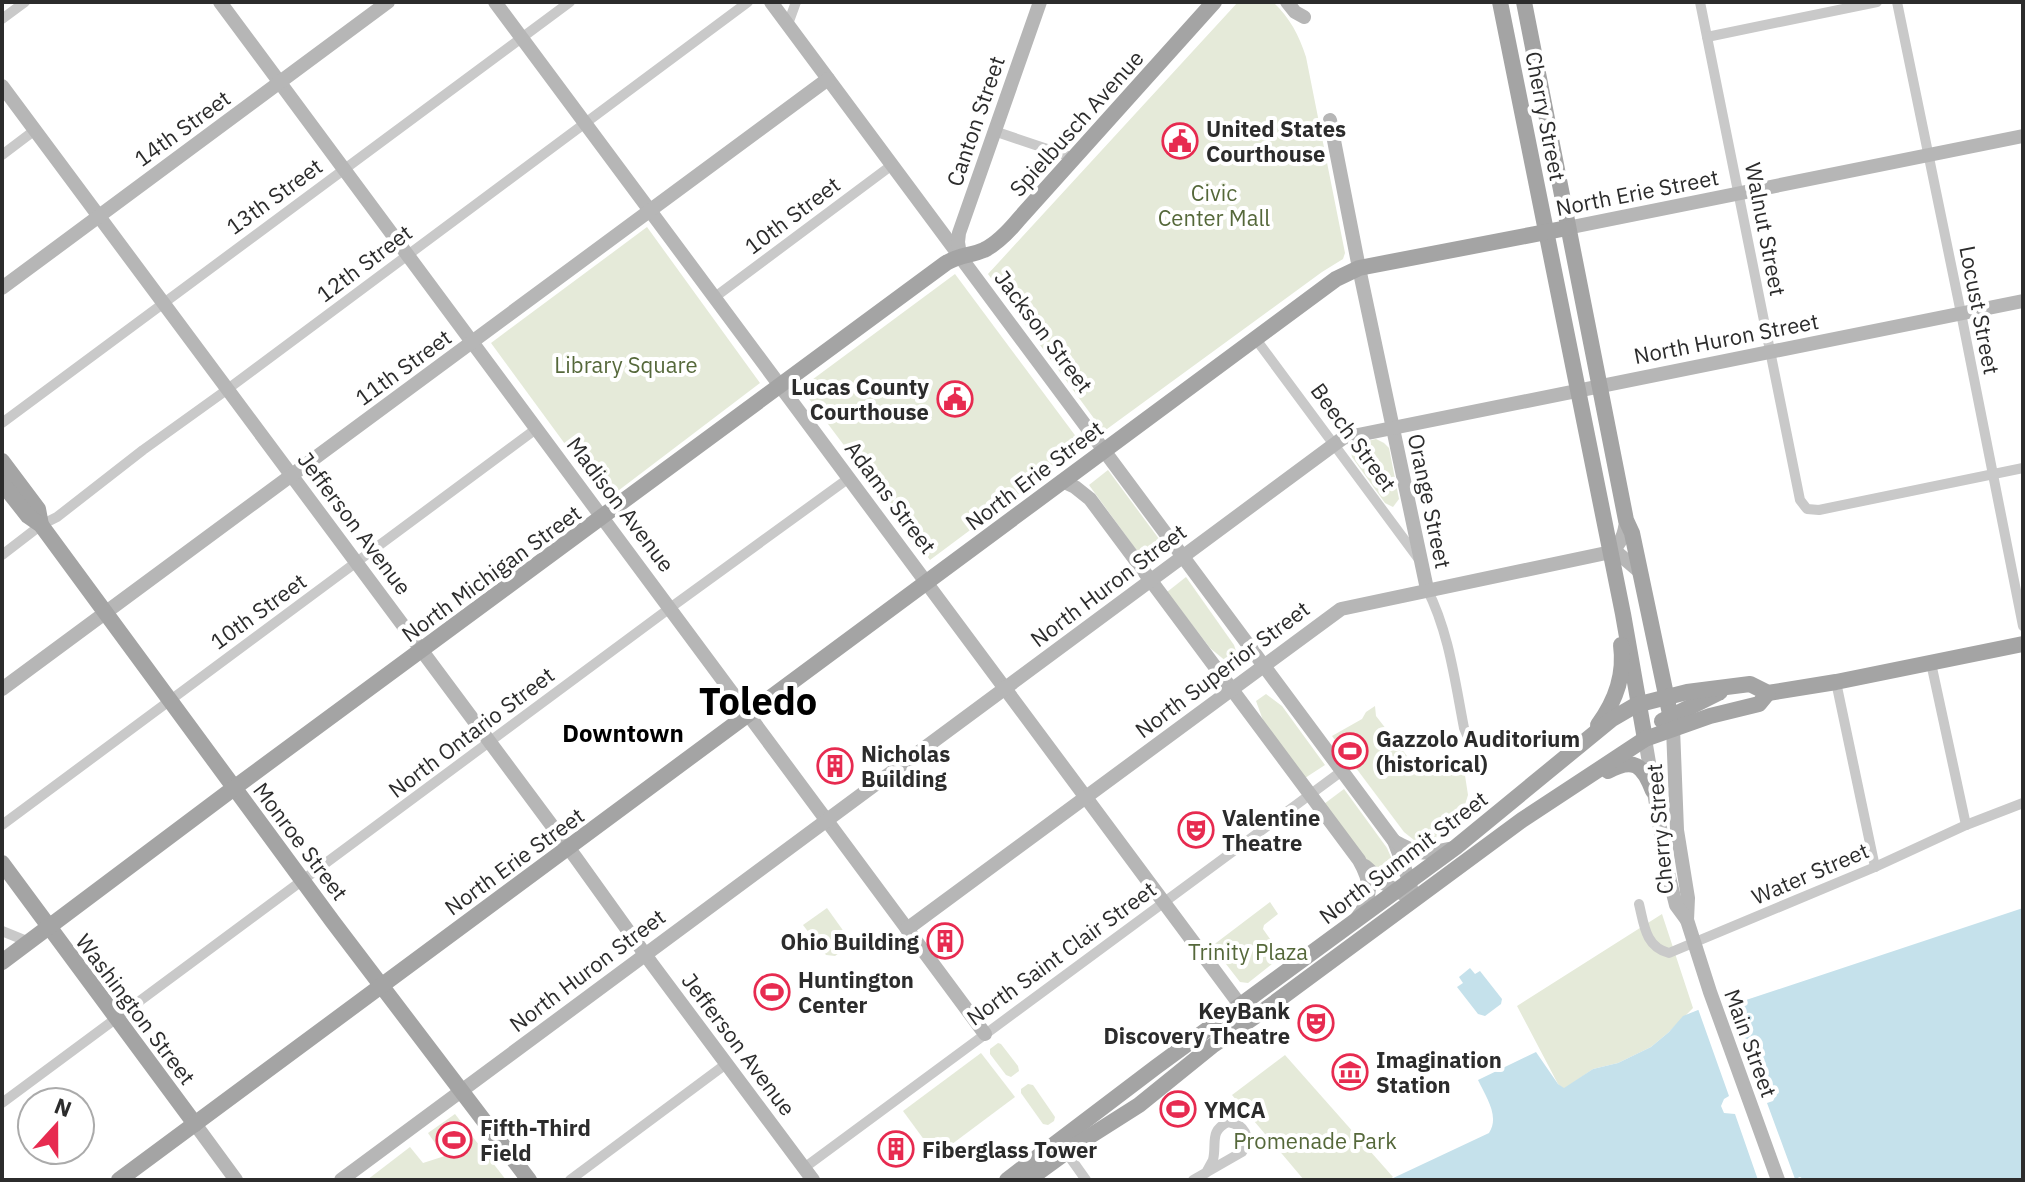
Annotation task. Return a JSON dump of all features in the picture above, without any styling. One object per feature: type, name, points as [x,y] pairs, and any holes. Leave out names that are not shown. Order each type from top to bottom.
[{"type":"main road","name":"Spielbusch Avenue","points":[[960,255],[981,251],[1010,230],[1214,2]]},
{"type":"main road","name":"Cherry Street","points":[[1500,2],[1611,552],[1645,739]]},
{"type":"main road","name":"Cherry Street","points":[[1524,2],[1626,520],[1632,533],[1671,722]]},
{"type":"main road","name":"North Erie Street","points":[[119,1180],[1336,279],[1359,268],[1567,228]]},
{"type":"main road","name":"North Michigan Street","points":[[2,962],[960,255]]},
{"type":"main road","name":"Monroe Street","points":[[2,461],[38,509],[41,525]]},
{"type":"main road","name":"Monroe Street","points":[[2,483],[28,516],[41,525],[381,986],[529,1180]]},
{"type":"main road","points":[[1579,748],[1608,711],[1619,683],[1621,652],[1616,613],[1619,596]]},
{"type":"main road","name":"North Summit Street","points":[[1007,1180],[1104,1117],[1156,1067],[1456,847],[1612,719],[1639,704],[1734,685],[1750,684],[1768,693],[2023,644]]},
{"type":"main road","points":[[1671,722],[1734,685]]},
{"type":"main road","name":"North Summit Street","points":[[1104,1117],[1139,1105],[1212,1046],[1522,820],[1671,722],[1759,704],[1768,693]]},
{"type":"main road","points":[[1581,781],[1629,763],[1644,773],[1653,791]]},
{"type":"main road","name":"Washington Street","points":[[2,863],[195,1124]]},
{"type":"main road","points":[[1156,1067],[1166,1068],[1170,1080]]},
{"type":"main road","name":"North Summit Street","points":[[1028,1180],[1062,1147]]},
{"type":"street","points":[[2,19],[25,2]]},
{"type":"street","name":"Madison Avenue","points":[[220,2],[985,1034]]},
{"type":"street","name":"14th Street","points":[[2,288],[388,2]]},
{"type":"street","name":"Adams Street","points":[[495,2],[1252,1019]]},
{"type":"street","name":"13th Street","points":[[2,423],[570,2]]},
{"type":"street","name":"12th Street","points":[[2,555],[748,2]]},
{"type":"street","name":"Jackson Street","points":[[771,2],[1394,841],[1403,886]]},
{"type":"street","points":[[788,24],[796,2]]},
{"type":"street","name":"Canton Street","points":[[960,255],[959,233],[1040,2]]},
{"type":"street","points":[[1287,2],[1304,17],[1302,2]]},
{"type":"street","name":"Walnut Street","points":[[1700,2],[1800,500],[1807,509],[1819,510],[1993,474]]},
{"type":"street","points":[[1707,37],[1877,2]]},
{"type":"street","name":"Locust Street","points":[[1897,2],[2023,626]]},
{"type":"street","name":"11th Street","points":[[2,689],[828,79]]},
{"type":"street","name":"Jefferson Avenue","points":[[2,86],[491,742],[808,1174]]},
{"type":"street","name":"Orange Street","points":[[1330,120],[1420,560],[1427,589],[1444,633],[1464,728],[1467,735],[1473,737]]},
{"type":"street","points":[[2,155],[35,130]]},
{"type":"street","points":[[994,131],[1074,158]]},
{"type":"street","name":"North Erie Street","points":[[1567,228],[2023,136]]},
{"type":"street","name":"10th Street","points":[[715,297],[892,165]]},
{"type":"street","name":"North Huron Street","points":[[341,1180],[1348,436],[2023,301]]},
{"type":"street","name":"Beech Street","points":[[1255,338],[1420,560]]},
{"type":"street","name":"10th Street","points":[[2,825],[536,429]]},
{"type":"street","points":[[1993,474],[2023,468]]},
{"type":"street","name":"North Ontario Street","points":[[2,1103],[849,478]]},
{"type":"street","points":[[1062,481],[1090,499],[1359,860],[1381,881],[1403,886],[1412,900]]},
{"type":"street","points":[[1611,552],[1622,539],[1626,520]]},
{"type":"street","points":[[1611,552],[1620,555],[1640,572]]},
{"type":"street","name":"North Superior Street","points":[[907,929],[1341,609],[1611,552]]},
{"type":"street","points":[[1931,663],[1966,825]]},
{"type":"street","points":[[1836,682],[1875,867]]},
{"type":"street","name":"Cherry Street","points":[[1671,722],[1677,830],[1688,898],[1687,920]]},
{"type":"street","name":"Cherry Street","points":[[1645,739],[1662,844],[1676,905],[1687,920]]},
{"type":"street","name":"North Saint Clair Street","points":[[808,1174],[985,1034],[1342,771]]},
{"type":"street","name":"Water Street","points":[[1639,904],[1651,943],[1659,951],[1669,953],[2023,803]]},
{"type":"street","points":[[1394,841],[1427,854],[1456,847]]},
{"type":"street","points":[[1356,921],[1365,908],[1369,890],[1369,880],[1359,860]]},
{"type":"street","name":"Main Street","points":[[1687,920],[1714,1005],[1778,1180]]},
{"type":"street","points":[[2,931],[29,942]]},
{"type":"street","points":[[570,1180],[726,1064]]},
{"type":"street","points":[[1193,1180],[1206,1173],[1242,1152],[1248,1139],[1242,1127],[1228,1122],[1219,1127],[1214,1139],[1212,1161],[1206,1173]]},
{"type":"street","name":"Washington Street","points":[[195,1124],[236,1180]]},
{"type":"street","points":[[1062,1147],[1086,1180]]},
{"type":"green space","name":"Civic Center Mall","points":[[1238,2],[1273,2],[1300,41],[1306,57],[1345,253],[1343,259],[1107,429],[1101,428],[988,274]]},
{"type":"green space","name":"Library Square","points":[[647,227],[760,383],[606,500],[491,343]]},
{"type":"green space","points":[[955,274],[1083,446],[930,560],[801,388]]},
{"type":"green space","points":[[1376,439],[1389,448],[1399,499],[1393,507],[1385,503],[1352,457],[1352,445]]},
{"type":"green space","points":[[1108,470],[1165,547],[1145,562],[1089,485]]},
{"type":"green space","points":[[1186,577],[1234,645],[1237,654],[1227,662],[1210,648],[1167,592]]},
{"type":"green space","points":[[1266,694],[1282,706],[1325,765],[1305,778],[1264,723],[1256,701]]},
{"type":"green space","points":[[1375,706],[1376,716],[1414,765],[1457,763],[1464,769],[1468,795],[1458,827],[1430,843],[1419,844],[1404,832],[1332,736],[1362,719]]},
{"type":"green space","points":[[1344,789],[1387,848],[1397,871],[1386,879],[1363,858],[1324,804]]},
{"type":"green space","name":"Trinity Plaza","points":[[1270,902],[1278,914],[1263,929],[1282,956],[1248,983],[1240,982],[1212,946]]},
{"type":"green space","points":[[827,908],[852,943],[835,956],[826,955],[803,925]]},
{"type":"green space","points":[[1662,914],[1693,1008],[1651,1047],[1618,1063],[1593,1069],[1564,1089],[1558,1084],[1517,1006]]},
{"type":"green space","points":[[998,1043],[1018,1066],[1019,1071],[1011,1077],[990,1054],[990,1049]]},
{"type":"green space","points":[[981,1053],[1015,1097],[936,1156],[903,1111]]},
{"type":"green space","name":"Promenade Park","points":[[1285,1055],[1393,1177],[1389,1180],[1304,1180],[1232,1095]]},
{"type":"green space","points":[[1028,1084],[1033,1085],[1055,1117],[1048,1125],[1043,1124],[1021,1093],[1021,1089]]},
{"type":"green space","name":"Fifth-Third Field","points":[[455,1114],[506,1180],[367,1180],[410,1147],[423,1163],[451,1154],[449,1148],[442,1153],[428,1133]]},
{"type":"water","points":[[2023,908],[2023,1180],[1389,1180],[1489,1133],[1492,1113],[1478,1080],[1536,1052],[1564,1088],[1593,1069],[1618,1063],[1651,1047],[1683,1016],[1698,1010],[1743,1001]]},
{"type":"water","points":[[1470,968],[1475,974],[1480,971],[1502,999],[1501,1004],[1485,1016],[1478,1014],[1457,987],[1463,983],[1459,977]]},
{"type":"pier","points":[[1730,999],[1761,1086],[1766,1084],[1773,1087],[1776,1095],[1773,1101],[1767,1103],[1795,1179],[1800,1177],[1805,1180],[1758,1180],[1735,1114],[1724,1113],[1721,1106],[1729,1096],[1697,1006]]},
{"type":"place","name":"United States Courthouse","points":[[1180,141]]},
{"type":"place","name":"Lucas County Courthouse","points":[[955,399]]},
{"type":"place","name":"Gazzolo Auditorium (historical)","points":[[1350,751]]},
{"type":"place","name":"Nicholas Building","points":[[835,766]]},
{"type":"place","name":"Valentine Theatre","points":[[1196,830]]},
{"type":"place","name":"Ohio Building","points":[[945,941]]},
{"type":"place","name":"Huntington Center","points":[[772,992]]},
{"type":"place","name":"KeyBank Discovery Theatre","points":[[1316,1023]]},
{"type":"place","name":"Imagination Station","points":[[1350,1072]]},
{"type":"place","name":"YMCA","points":[[1178,1109]]},
{"type":"place","name":"Fifth-Third Field","points":[[454,1140]]},
{"type":"place","name":"Fiberglass Tower","points":[[896,1149]]},
{"type":"district","name":"Toledo","points":[[758,700]]},
{"type":"district","name":"Downtown","points":[[623,733]]}]
